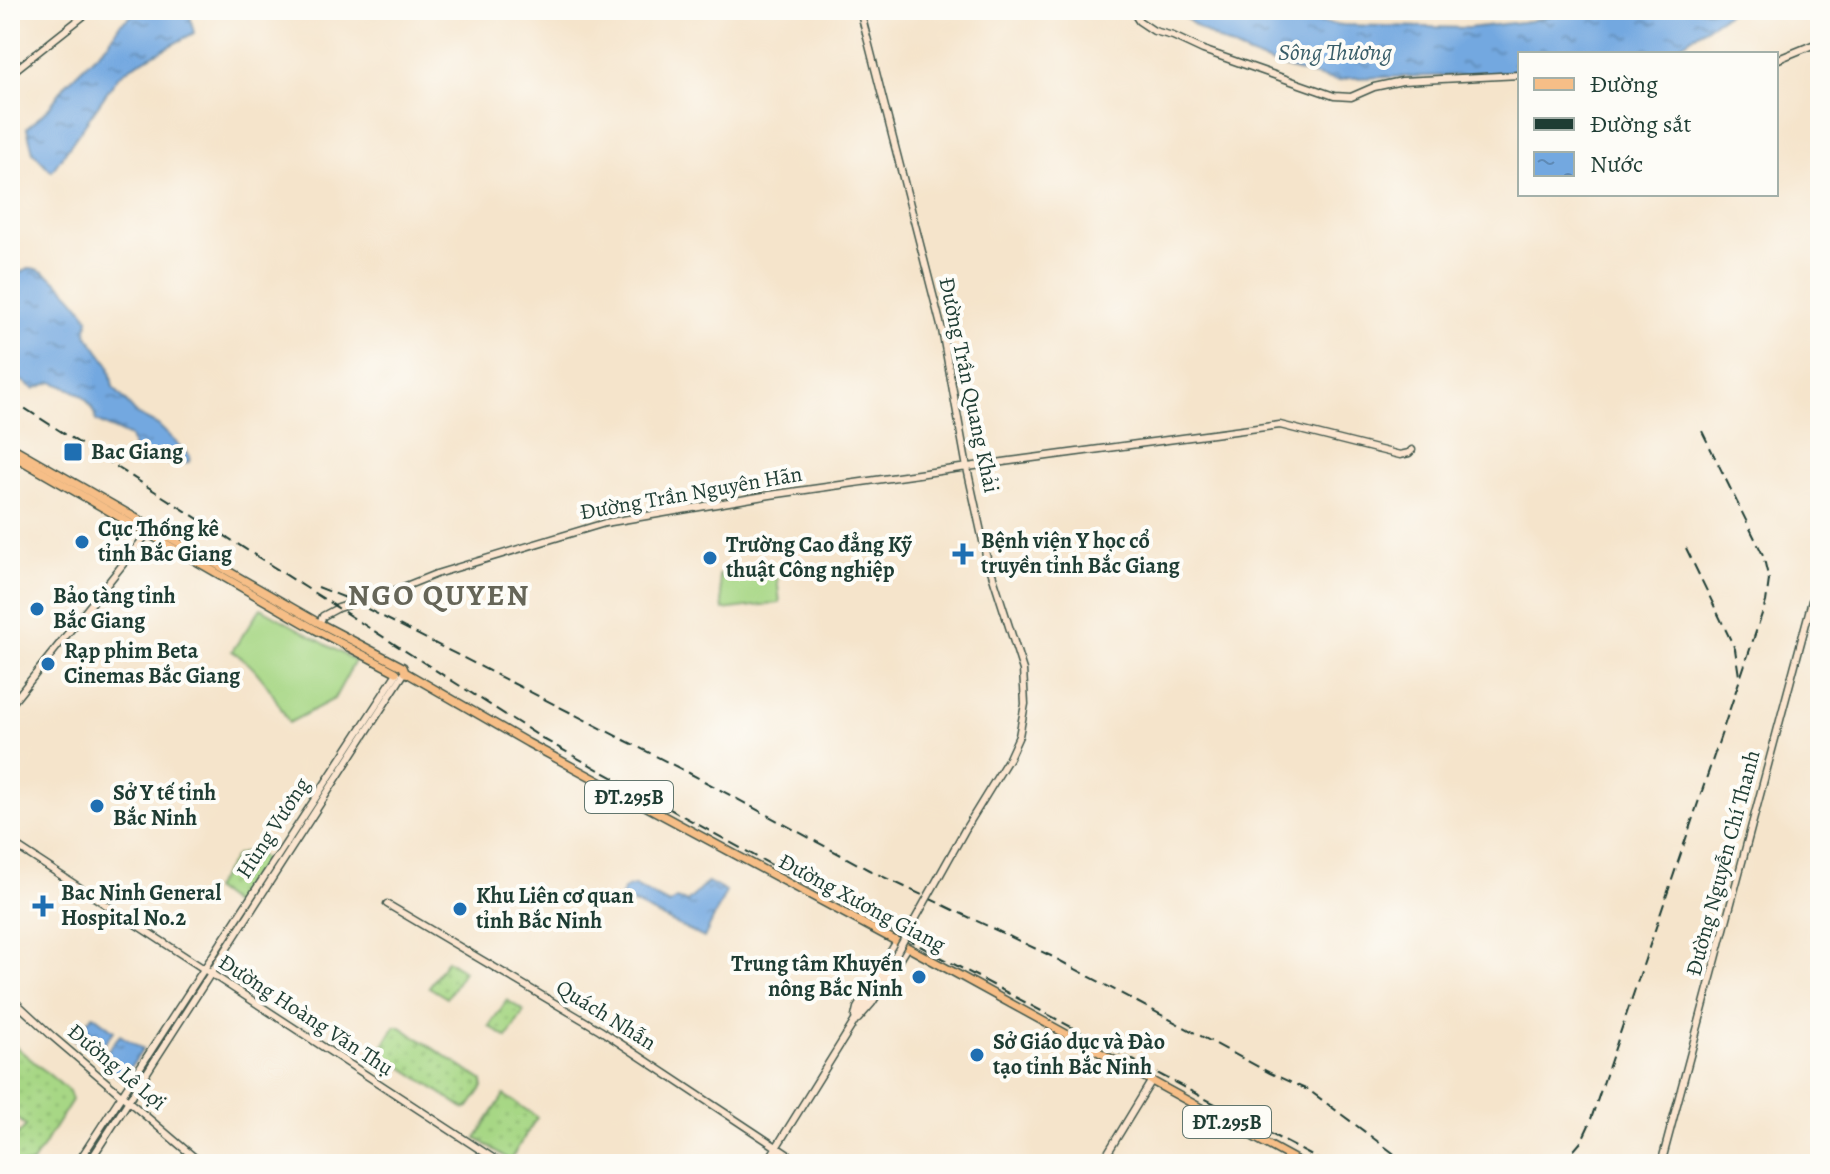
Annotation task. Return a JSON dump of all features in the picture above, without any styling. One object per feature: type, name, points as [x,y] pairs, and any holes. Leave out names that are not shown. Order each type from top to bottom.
[{"type":"main road","name":"Đường Xương Giang","points":[[10,446],[149,531],[400,672],[1303,1164]]},
{"type":"main road","name":"Đường Xương Giang","points":[[10,454],[50,472]]},
{"type":"street","points":[[10,74],[91,10]]},
{"type":"street","name":"Đường Trần Quang Khải","points":[[853,1024],[1005,764],[1022,726],[1025,704],[1023,670],[989,567],[942,330],[860,10]]},
{"type":"street","points":[[1132,10],[1139,21],[1154,31],[1270,75],[1344,98],[1402,81],[1518,75]]},
{"type":"street","points":[[1778,59],[1820,42]]},
{"type":"street","name":"Đường Trần Nguyên Hãn","points":[[318,625],[323,616],[338,608],[436,574],[605,523],[770,495],[1280,425],[1400,455],[1412,450]]},
{"type":"street","points":[[10,706],[149,531]]},
{"type":"street","name":"Đường Nguyễn Chí Thanh","points":[[1662,1164],[1820,571]]},
{"type":"street","name":"Hùng Vương","points":[[77,1164],[229,946],[400,672]]},
{"type":"street","name":"Hùng Vương","points":[[88,1164],[203,969],[382,704]]},
{"type":"street","name":"Đường Hoàng Văn Thụ","points":[[10,842],[502,1164]]},
{"type":"street","points":[[257,887],[264,892]]},
{"type":"street","name":"Quách Nhẫn","points":[[387,904],[600,1030],[802,1164]]},
{"type":"street","points":[[222,941],[229,946]]},
{"type":"street","points":[[766,1164],[853,1024],[857,1008],[897,941]]},
{"type":"street","points":[[853,1024],[865,1014],[907,947]]},
{"type":"street","name":"Đường Lê Lợi","points":[[10,997],[202,1164]]},
{"type":"street","points":[[1101,1164],[1152,1080]]},
{"type":"green space","points":[[776,569],[780,603],[723,610],[719,575]]},
{"type":"green space","points":[[261,608],[355,661],[334,699],[289,723],[258,674],[232,651]]},
{"type":"green space","points":[[255,853],[266,860],[237,907],[213,889],[236,855]]},
{"type":"green space","points":[[447,960],[464,971],[447,998],[429,987]]},
{"type":"green space","points":[[507,1000],[524,1011],[507,1038],[489,1026]]},
{"type":"green space","points":[[395,1026],[483,1081],[483,1087],[469,1107],[465,1109],[381,1053]]},
{"type":"green space","points":[[10,1042],[69,1091],[72,1100],[32,1164],[10,1164],[10,1143],[26,1126],[10,1111]]},
{"type":"green space","points":[[504,1095],[537,1117],[510,1160],[476,1138]]},
{"type":"water","points":[[140,10],[189,10],[194,33],[132,66],[118,77],[50,170],[33,152],[27,128],[109,42],[120,24]]},
{"type":"water","name":"Sông Thương","points":[[1176,10],[1257,10],[1296,20],[1343,25],[1468,28],[1530,21],[1574,10],[1733,10],[1677,47],[1664,52],[1518,52],[1518,70],[1481,75],[1349,78],[1338,81],[1252,56],[1193,24]]},
{"type":"water","points":[[29,268],[55,280],[79,305],[89,319],[86,333],[109,365],[113,387],[138,415],[158,425],[190,456],[189,462],[173,466],[134,449],[130,437],[96,421],[91,406],[74,391],[52,382],[34,389],[12,374],[10,287],[18,274]]},
{"type":"water","points":[[708,882],[726,892],[704,938],[621,897],[625,888],[635,886],[669,904],[676,899],[687,902]]},
{"type":"water","points":[[93,1015],[114,1031],[94,1056],[73,1038]]},
{"type":"water","points":[[120,1035],[143,1049],[124,1077],[119,1078],[99,1061]]},
{"type":"railway","points":[[10,399],[545,740],[851,909],[1327,1164]]},
{"type":"railway","points":[[1562,1164],[1581,1142],[1589,1125],[1766,602],[1769,580],[1763,555],[1702,431]]},
{"type":"railway","points":[[1686,548],[1735,649],[1739,676]]},
{"type":"railway","points":[[318,587],[346,598],[689,773],[869,870],[1051,956],[1270,1073],[1310,1091],[1408,1164]]},
{"type":"place","name":"Bac Giang","points":[[73,452]]},
{"type":"place","name":"Cục Thống kê tỉnh Bắc Giang","points":[[82,542]]},
{"type":"place","name":"Bệnh viện Y học cổ truyền tỉnh Bắc Giang","points":[[963,554]]},
{"type":"place","name":"Trường Cao đẳng Kỹ thuật Công nghiệp","points":[[710,558]]},
{"type":"place","name":"Bảo tàng tỉnh Bắc Giang","points":[[37,609]]},
{"type":"place","name":"Rạp phim Beta Cinemas Bắc Giang","points":[[48,664]]},
{"type":"place","name":"Sở Y tế tỉnh Bắc Ninh","points":[[97,806]]},
{"type":"place","name":"Bac Ninh General Hospital No.2","points":[[43,906]]},
{"type":"place","name":"Khu Liên cơ quan tỉnh Bắc Ninh","points":[[460,909]]},
{"type":"place","name":"Trung tâm Khuyến nông Bắc Ninh","points":[[919,977]]},
{"type":"place","name":"Sở Giáo dục và Đào tạo tỉnh Bắc Ninh","points":[[977,1055]]},
{"type":"district","name":"NGO QUYEN","points":[[439,595]]}]
